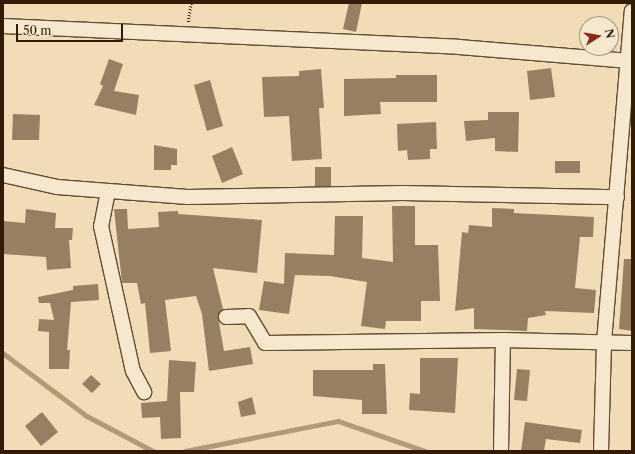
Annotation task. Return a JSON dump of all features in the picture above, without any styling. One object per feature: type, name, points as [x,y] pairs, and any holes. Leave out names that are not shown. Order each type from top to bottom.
[{"type":"street","points":[[601,451],[604,342],[629,61],[632,11]]},
{"type":"street","points":[[3,26],[459,47],[629,61]]},
{"type":"street","points":[[3,175],[57,187],[188,197],[402,193],[617,196]]},
{"type":"street","points":[[108,191],[101,226],[133,371],[144,392]]},
{"type":"street","points":[[226,317],[249,316],[265,343],[503,340],[632,343]]},
{"type":"street","points":[[500,451],[503,340]]},
{"type":"path","points":[[185,34],[191,3]]},
{"type":"building","points":[[349,3],[362,3],[356,32],[343,29]]},
{"type":"building","points":[[109,59],[123,64],[114,91],[139,95],[136,115],[94,105],[103,86],[100,84]]},
{"type":"building","points":[[551,68],[555,97],[530,100],[527,71]]},
{"type":"building","points":[[321,69],[324,108],[319,108],[322,159],[292,161],[289,116],[264,117],[262,77],[299,76],[299,71]]},
{"type":"building","points":[[396,75],[437,75],[437,102],[380,102],[381,114],[344,116],[344,79],[396,78]]},
{"type":"building","points":[[210,80],[223,126],[207,131],[194,85]]},
{"type":"building","points":[[488,112],[519,112],[518,152],[495,151],[495,138],[466,141],[464,121],[488,120]]},
{"type":"building","points":[[13,114],[40,115],[39,140],[12,140]]},
{"type":"building","points":[[436,122],[437,149],[430,149],[430,159],[408,160],[407,150],[398,151],[397,124]]},
{"type":"building","points":[[154,145],[177,149],[177,165],[171,165],[171,170],[154,170]]},
{"type":"building","points":[[232,147],[243,174],[222,183],[212,156]]},
{"type":"building","points":[[555,161],[580,161],[580,173],[555,173]]},
{"type":"building","points":[[315,167],[331,167],[331,186],[315,186]]},
{"type":"building","points":[[392,206],[415,206],[415,245],[438,245],[440,301],[421,301],[421,321],[386,321],[385,329],[361,326],[367,282],[330,276],[295,275],[289,314],[259,310],[264,281],[284,284],[285,253],[334,255],[335,216],[363,216],[362,258],[393,262]]},
{"type":"building","points":[[492,208],[514,209],[514,213],[594,217],[593,237],[580,237],[575,288],[596,290],[594,313],[545,311],[546,315],[528,318],[527,331],[474,329],[474,308],[455,311],[462,232],[468,233],[469,225],[492,227]]},
{"type":"building","points":[[26,209],[56,213],[55,228],[73,228],[72,240],[69,240],[71,268],[47,270],[46,257],[3,254],[3,221],[25,223]]},
{"type":"building","points":[[114,209],[127,209],[128,229],[159,227],[158,212],[178,211],[178,214],[262,220],[257,273],[213,268],[223,309],[218,317],[224,351],[250,347],[253,364],[209,371],[202,314],[196,296],[165,300],[171,351],[150,353],[145,303],[141,304],[137,283],[122,283]]},
{"type":"building","points":[[624,259],[632,259],[632,331],[619,329]]},
{"type":"building","points":[[98,284],[99,300],[71,302],[67,350],[70,350],[69,369],[49,369],[49,332],[38,331],[39,319],[54,320],[50,303],[39,303],[38,297],[73,290],[73,286]]},
{"type":"building","points":[[420,358],[458,358],[455,413],[409,410],[410,393],[420,394]]},
{"type":"building","points":[[169,360],[196,362],[194,392],[180,392],[181,438],[161,439],[160,417],[142,418],[141,403],[167,401]]},
{"type":"building","points":[[373,364],[385,364],[387,414],[362,414],[362,400],[313,396],[313,370],[373,370]]},
{"type":"building","points":[[517,369],[530,370],[527,401],[514,400]]},
{"type":"building","points":[[91,375],[101,384],[92,393],[82,384]]},
{"type":"building","points":[[252,397],[256,414],[241,417],[238,402]]},
{"type":"building","points":[[42,412],[58,432],[41,446],[25,426]]},
{"type":"building","points":[[525,422],[582,430],[580,443],[546,439],[544,451],[521,451]]},
{"type":"waterway","points":[[3,353],[87,416],[153,451]]},
{"type":"waterway","points":[[185,451],[338,421],[425,451]]}]
